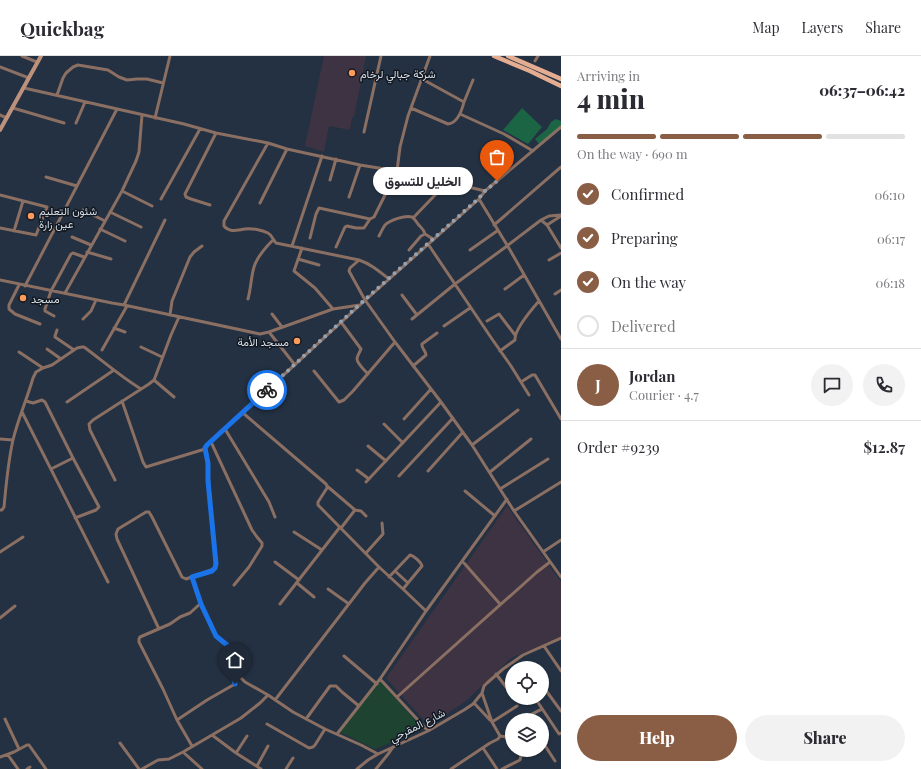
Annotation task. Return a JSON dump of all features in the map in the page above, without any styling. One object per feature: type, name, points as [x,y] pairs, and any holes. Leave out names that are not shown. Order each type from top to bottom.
[{"type":"main road","points":[[494,56],[561,86]]},
{"type":"main road","points":[[508,56],[561,79]]},
{"type":"street","points":[[22,56],[37,62]]},
{"type":"street","points":[[0,130],[41,56]]},
{"type":"street","points":[[155,118],[170,56]]},
{"type":"street","points":[[364,132],[381,56]]},
{"type":"street","points":[[336,247],[347,226],[364,228],[370,219],[374,217],[397,171],[400,147],[411,108],[430,56]]},
{"type":"street","points":[[535,61],[538,56]]},
{"type":"street","points":[[57,95],[66,73],[78,65],[108,70],[118,77],[127,80],[147,79],[163,83]]},
{"type":"street","points":[[0,67],[29,78]]},
{"type":"street","points":[[422,79],[464,102]]},
{"type":"street","points":[[411,108],[451,124],[460,114],[473,80]]},
{"type":"street","points":[[24,88],[142,114],[216,133],[268,143],[287,149],[360,165],[397,171],[485,191]]},
{"type":"street","points":[[76,123],[85,102]]},
{"type":"street","points":[[13,108],[64,123]]},
{"type":"street","points":[[26,286],[117,109]]},
{"type":"street","points":[[65,293],[122,191],[138,157],[142,114]]},
{"type":"street","points":[[460,114],[504,134],[533,151]]},
{"type":"street","points":[[0,115],[6,118]]},
{"type":"street","points":[[122,401],[146,467],[205,448],[360,304],[434,239],[485,191],[561,126]]},
{"type":"street","points":[[161,199],[200,129]]},
{"type":"street","points":[[210,204],[186,197],[185,194],[216,133]]},
{"type":"street","points":[[268,143],[224,224],[226,228],[232,231],[247,229],[266,232],[276,243],[359,260],[375,267],[389,279]]},
{"type":"street","points":[[260,203],[287,149]]},
{"type":"street","points":[[292,246],[322,156]]},
{"type":"street","points":[[330,180],[336,159]]},
{"type":"street","points":[[349,197],[360,165]]},
{"type":"street","points":[[494,225],[561,168]]},
{"type":"street","points":[[46,177],[77,186]]},
{"type":"street","points":[[122,191],[152,206]]},
{"type":"street","points":[[380,236],[384,227],[390,222],[402,218],[413,218],[436,194]]},
{"type":"street","points":[[0,195],[47,207],[36,235],[0,228]]},
{"type":"street","points":[[478,199],[561,338]]},
{"type":"street","points":[[14,231],[23,201]]},
{"type":"street","points":[[310,238],[319,208],[370,219]]},
{"type":"street","points":[[83,210],[105,221]]},
{"type":"street","points":[[110,212],[141,227]]},
{"type":"street","points":[[412,319],[455,284],[541,220],[549,216],[561,215]]},
{"type":"street","points":[[546,225],[561,215]]},
{"type":"street","points":[[413,218],[425,234],[434,239]]},
{"type":"street","points":[[102,350],[114,328],[165,220]]},
{"type":"street","points":[[541,220],[561,248]]},
{"type":"street","points":[[100,230],[125,241]]},
{"type":"street","points":[[470,250],[497,231]]},
{"type":"street","points":[[409,250],[421,236],[425,234]]},
{"type":"street","points":[[72,237],[91,245]]},
{"type":"street","points":[[248,299],[256,262],[273,240]]},
{"type":"street","points":[[428,244],[529,395]]},
{"type":"street","points":[[170,315],[172,301],[190,257],[202,246]]},
{"type":"street","points":[[302,248],[294,271],[315,288],[333,309]]},
{"type":"street","points":[[87,252],[111,260]]},
{"type":"street","points":[[54,316],[45,311],[51,291],[71,254],[73,253],[84,257]]},
{"type":"street","points":[[549,260],[561,254]]},
{"type":"street","points":[[298,259],[320,265]]},
{"type":"street","points":[[359,260],[350,268],[349,271],[365,300],[453,418],[490,472],[514,511],[561,577]]},
{"type":"street","points":[[504,289],[524,275]]},
{"type":"street","points":[[0,281],[125,305],[260,334],[333,309],[360,304]]},
{"type":"street","points":[[19,285],[9,305],[9,309],[16,314],[40,324]]},
{"type":"street","points":[[555,294],[561,290]]},
{"type":"street","points":[[402,295],[417,315]]},
{"type":"street","points":[[83,319],[91,311],[96,300]]},
{"type":"street","points":[[514,335],[533,307],[539,301]]},
{"type":"street","points":[[444,326],[470,308]]},
{"type":"street","points":[[272,314],[282,327]]},
{"type":"street","points":[[487,321],[498,314],[514,335],[515,340],[500,351]]},
{"type":"street","points":[[115,480],[90,430],[89,424],[154,380],[179,317]]},
{"type":"street","points":[[341,322],[361,349],[357,360],[368,374]]},
{"type":"street","points":[[114,328],[125,332]]},
{"type":"street","points":[[57,330],[55,336],[74,350]]},
{"type":"street","points":[[269,332],[295,365]]},
{"type":"street","points":[[413,366],[426,355],[422,344],[437,333]]},
{"type":"street","points":[[314,371],[339,402],[344,400],[354,391],[395,342]]},
{"type":"street","points":[[0,510],[4,507],[13,440],[35,374],[43,368],[52,365],[79,347],[84,347],[130,383],[141,389]]},
{"type":"street","points":[[141,347],[162,357]]},
{"type":"street","points":[[47,349],[61,359]]},
{"type":"street","points":[[19,352],[43,368]]},
{"type":"street","points":[[67,402],[114,370]]},
{"type":"street","points":[[521,382],[532,375],[535,375],[561,419]]},
{"type":"street","points":[[154,380],[174,398]]},
{"type":"street","points":[[404,419],[431,389]]},
{"type":"street","points":[[26,401],[33,403],[43,400],[98,507],[96,510],[75,518]]},
{"type":"street","points":[[357,470],[367,480],[441,402]]},
{"type":"street","points":[[472,445],[518,410]]},
{"type":"street","points":[[22,412],[108,582]]},
{"type":"street","points":[[243,413],[355,510],[361,511],[366,516]]},
{"type":"street","points":[[399,476],[453,418]]},
{"type":"street","points":[[384,424],[403,443]]},
{"type":"street","points":[[225,429],[269,502],[275,517]]},
{"type":"street","points":[[428,471],[462,432]]},
{"type":"street","points":[[0,439],[13,440]]},
{"type":"street","points":[[490,472],[531,439]]},
{"type":"street","points":[[211,442],[252,530],[262,542],[262,546],[234,585]]},
{"type":"street","points":[[368,446],[386,461]]},
{"type":"street","points":[[158,629],[117,539],[117,531],[119,528],[146,512],[150,513],[180,574],[185,579],[212,571],[216,564],[208,481],[208,463],[205,448]]},
{"type":"street","points":[[51,469],[73,458]]},
{"type":"street","points":[[500,489],[548,459]]},
{"type":"street","points":[[514,511],[561,482]]},
{"type":"street","points":[[327,486],[318,503],[322,509],[389,577],[426,611]]},
{"type":"street","points":[[465,491],[495,516]]},
{"type":"street","points":[[337,734],[377,684],[426,611],[507,499]]},
{"type":"street","points":[[280,604],[355,510]]},
{"type":"street","points":[[366,553],[382,534],[382,523]]},
{"type":"street","points":[[294,532],[322,550]]},
{"type":"street","points":[[0,552],[23,537]]},
{"type":"street","points":[[543,552],[561,540]]},
{"type":"street","points":[[389,577],[410,555],[413,556],[422,564],[422,566],[403,589]]},
{"type":"street","points":[[275,562],[298,581],[314,597]]},
{"type":"street","points":[[397,697],[500,604],[550,562]]},
{"type":"street","points":[[464,563],[500,604]]},
{"type":"street","points":[[275,700],[379,567]]},
{"type":"street","points":[[395,571],[408,583]]},
{"type":"street","points":[[177,720],[235,684],[227,645],[216,636],[201,604],[192,577]]},
{"type":"street","points":[[328,589],[349,604]]},
{"type":"street","points":[[192,746],[177,720],[139,642],[139,638],[170,624],[180,617],[190,613],[201,604]]},
{"type":"street","points":[[0,618],[15,606]]},
{"type":"street","name":"شارع المقرحي","points":[[357,769],[378,754],[428,731],[464,710],[474,703],[482,693],[484,686],[496,674],[523,655],[561,638]]},
{"type":"street","points":[[544,646],[561,671]]},
{"type":"street","points":[[344,656],[377,684]]},
{"type":"street","points":[[233,671],[245,682],[293,712],[378,754]]},
{"type":"street","points":[[496,674],[505,686]]},
{"type":"street","points":[[380,679],[428,731]]},
{"type":"street","points":[[306,719],[330,686],[336,686],[359,706]]},
{"type":"street","points":[[482,693],[492,722],[500,736]]},
{"type":"street","points":[[142,769],[158,760],[169,759],[183,752],[241,718],[249,713],[268,695]]},
{"type":"street","points":[[549,695],[561,711]]},
{"type":"street","points":[[474,703],[492,722]]},
{"type":"street","points":[[539,705],[560,735]]},
{"type":"street","points":[[492,722],[517,706]]},
{"type":"street","points":[[534,713],[542,709]]},
{"type":"street","points":[[5,719],[19,749]]},
{"type":"street","points":[[267,724],[309,748],[313,747],[326,729]]},
{"type":"street","points":[[212,735],[261,769]]},
{"type":"street","points":[[236,753],[247,736]]},
{"type":"street","points":[[500,736],[505,737]]},
{"type":"street","points":[[451,769],[457,768],[483,748],[498,739],[500,736]]},
{"type":"street","points":[[120,743],[139,769]]},
{"type":"street","points":[[0,757],[8,755],[29,745],[46,769]]},
{"type":"street","points":[[257,766],[268,746]]},
{"type":"street","points":[[376,769],[393,746]]},
{"type":"street","points":[[483,748],[497,769]]},
{"type":"street","points":[[183,752],[202,769]]},
{"type":"street","points":[[549,752],[555,761]]},
{"type":"street","points":[[8,755],[18,769]]},
{"type":"street","points":[[502,769],[520,759],[521,757]]},
{"type":"street","points":[[286,769],[293,758]]},
{"type":"street","points":[[512,764],[515,769]]},
{"type":"shaded area","points":[[324,56],[366,56],[350,130],[329,126],[324,152],[305,146]]},
{"type":"shaded area","points":[[507,506],[561,582],[561,637],[505,661],[505,664],[466,701],[429,726],[386,678]]},
{"type":"green space","points":[[522,108],[542,127],[528,144],[503,130]]},
{"type":"green space","points":[[556,119],[561,121],[561,126],[539,144],[535,139],[547,129],[551,122]]},
{"type":"green space","points":[[380,681],[421,727],[410,735],[375,749],[340,732]]},
{"type":"way so far","points":[[267,390],[497,181]]},
{"type":"place","name":"شركة جبالي لرخام","points":[[352,73]]},
{"type":"place","name":"الخليل للتسوق","points":[[497,181]]},
{"type":"place","name":"شئون التعليم عين زارة","points":[[31,216]]},
{"type":"place","name":"مسجد","points":[[23,298]]},
{"type":"place","name":"مسجد الأمة","points":[[297,341]]},
{"type":"route","points":[[235,684],[227,645],[216,636],[201,604],[192,577],[212,571],[216,564],[208,481],[208,463],[205,447],[267,390]]}]
